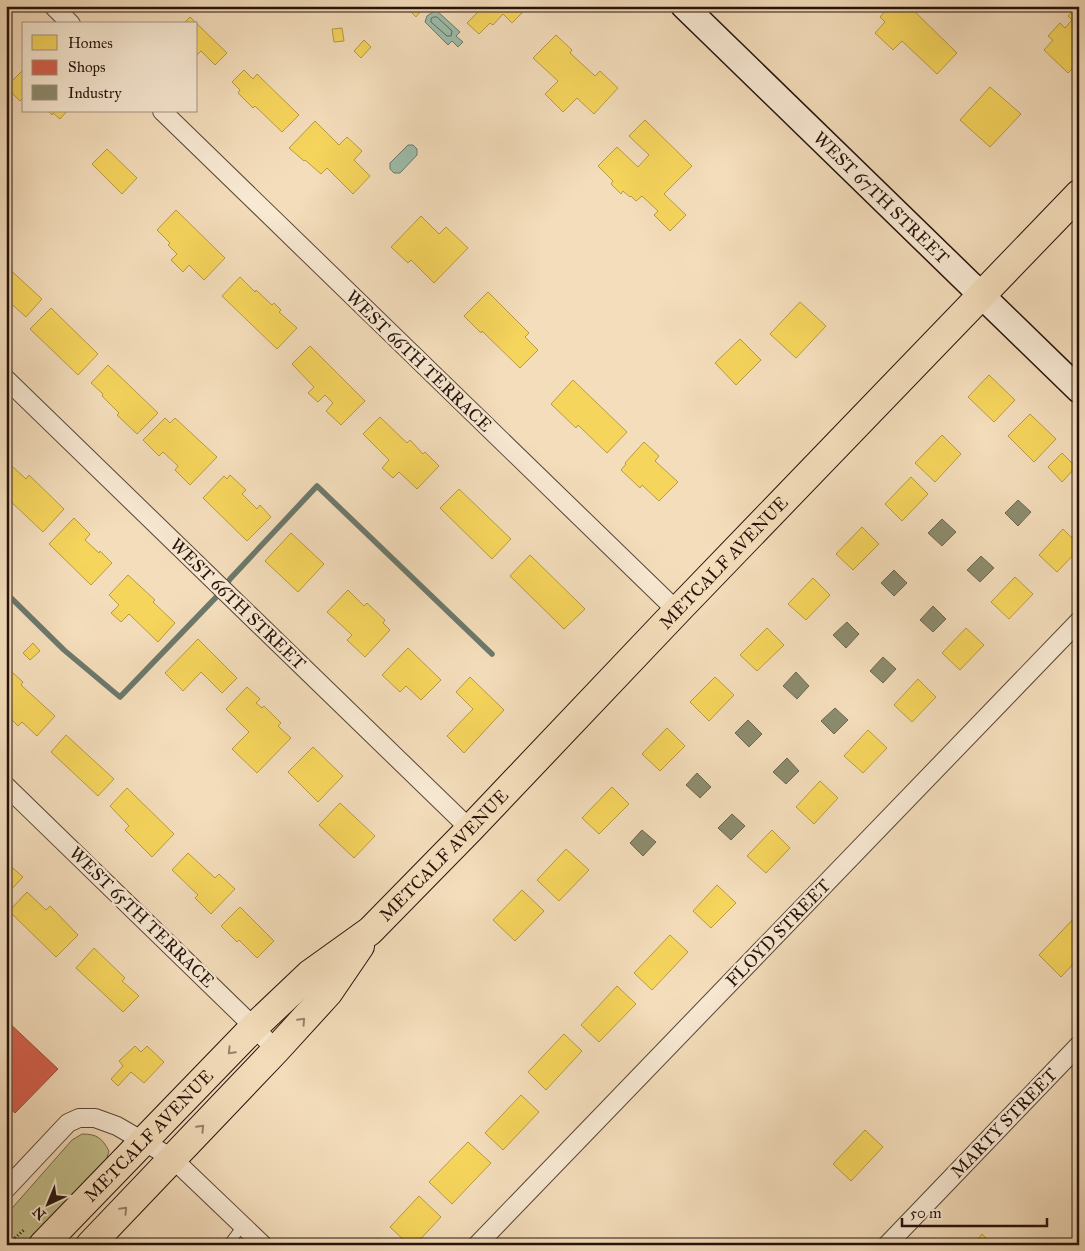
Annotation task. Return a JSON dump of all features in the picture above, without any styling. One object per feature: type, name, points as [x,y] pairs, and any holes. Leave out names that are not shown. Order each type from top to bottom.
[{"type":"main road","name":"METCALF AVENUE","points":[[43,1245],[254,1027],[310,974],[370,931],[1079,194]]},
{"type":"main road","name":"METCALF AVENUE","points":[[90,1245],[328,993],[370,931]]},
{"type":"street","points":[[53,6],[70,22]]},
{"type":"street","name":"WEST 67TH STREET","points":[[684,6],[1079,390]]},
{"type":"street","name":"WEST 66TH TERRACE","points":[[163,112],[677,611]]},
{"type":"street","name":"WEST 66TH STREET","points":[[6,379],[470,829]]},
{"type":"street","name":"FLOYD STREET","points":[[477,1245],[1079,621]]},
{"type":"street","name":"WEST 65TH TERRACE","points":[[6,786],[276,1050]]},
{"type":"street","name":"MARTY STREET","points":[[887,1245],[1079,1045]]},
{"type":"street","points":[[6,1189],[68,1123],[79,1118],[95,1118],[117,1126],[172,1158],[263,1245]]},
{"type":"lane","points":[[228,1245],[243,1225]]},
{"type":"shaded area","points":[[82,1134],[95,1136],[104,1143],[109,1151],[105,1164],[29,1245],[6,1245],[6,1215],[72,1140]]},
{"type":"water","points":[[436,10],[460,32],[456,36],[463,42],[458,47],[452,41],[448,45],[425,22],[427,16]]},
{"type":"water","points":[[408,145],[413,145],[417,149],[417,155],[400,173],[394,173],[390,169],[390,163]]},
{"type":"building: Homes","points":[[409,6],[425,6],[416,17],[407,8]]},
{"type":"building: Homes","points":[[472,6],[515,6],[522,13],[512,23],[503,14],[493,25],[490,23],[479,34],[467,23],[478,12]]},
{"type":"building: Homes","points":[[896,6],[909,6],[957,53],[937,74],[902,41],[893,50],[875,33],[885,22],[880,17],[889,7],[893,10]]},
{"type":"building: Homes","points":[[1077,6],[1079,8],[1079,62],[1068,73],[1044,50],[1053,40],[1048,36],[1060,23],[1065,28],[1072,20],[1068,16]]},
{"type":"building: Homes","points":[[190,17],[195,22],[185,22]]},
{"type":"building: Homes","points":[[198,25],[227,53],[215,65],[201,51],[198,54]]},
{"type":"building: Homes","points":[[342,28],[344,41],[334,42],[332,29]]},
{"type":"building: Homes","points":[[556,35],[572,50],[570,53],[595,76],[600,71],[618,88],[594,114],[577,98],[563,112],[545,94],[558,81],[533,58]]},
{"type":"building: Homes","points":[[364,40],[371,47],[361,58],[354,51]]},
{"type":"building: Homes","points":[[244,70],[253,79],[257,74],[299,115],[282,132],[255,106],[253,108],[238,93],[240,90],[232,82]]},
{"type":"building: Homes","points":[[22,71],[22,99],[20,101],[6,87]]},
{"type":"building: Homes","points":[[990,87],[1021,114],[990,147],[960,120]]},
{"type":"building: Homes","points":[[49,112],[66,112],[60,119],[53,113],[52,115]]},
{"type":"building: Homes","points":[[645,120],[692,166],[664,194],[686,215],[670,231],[654,215],[658,211],[642,196],[636,201],[623,191],[621,194],[611,184],[613,181],[598,166],[617,147],[638,167],[649,155],[629,136]]},
{"type":"building: Homes","points":[[315,121],[339,145],[347,137],[362,151],[354,160],[370,176],[353,194],[327,168],[321,174],[289,148]]},
{"type":"building: Homes","points":[[107,149],[137,178],[122,194],[92,164]]},
{"type":"building: Homes","points":[[176,210],[225,258],[204,280],[189,265],[183,272],[171,260],[177,254],[168,245],[170,243],[157,230]]},
{"type":"building: Homes","points":[[421,216],[439,234],[446,227],[468,248],[434,283],[411,260],[408,263],[391,247]]},
{"type":"building: Homes","points":[[6,266],[42,299],[26,317],[6,299]]},
{"type":"building: Homes","points":[[240,277],[272,305],[274,303],[281,310],[279,312],[297,328],[277,349],[222,296]]},
{"type":"building: Homes","points":[[488,292],[529,333],[525,337],[538,350],[520,368],[464,316]]},
{"type":"building: Homes","points":[[800,302],[826,326],[796,358],[770,334]]},
{"type":"building: Homes","points":[[51,308],[98,354],[78,375],[30,329]]},
{"type":"building: Homes","points":[[740,339],[761,360],[736,385],[715,363]]},
{"type":"building: Homes","points":[[310,346],[365,401],[341,425],[326,411],[333,403],[325,395],[318,402],[308,393],[314,387],[292,364]]},
{"type":"building: Homes","points":[[108,365],[158,413],[137,434],[117,415],[119,413],[91,383]]},
{"type":"building: Homes","points":[[989,375],[1015,400],[994,422],[968,397]]},
{"type":"building: Homes","points":[[573,380],[627,432],[607,453],[578,425],[576,428],[551,404]]},
{"type":"building: Homes","points":[[1030,414],[1056,439],[1034,462],[1008,436]]},
{"type":"building: Homes","points":[[380,417],[407,443],[410,440],[423,454],[425,452],[439,466],[417,489],[399,472],[393,478],[382,468],[389,460],[363,434]]},
{"type":"building: Homes","points":[[165,418],[170,423],[175,418],[217,457],[190,485],[175,470],[178,466],[163,452],[159,456],[143,440]]},
{"type":"building: Homes","points":[[942,435],[961,454],[935,482],[915,463]]},
{"type":"building: Homes","points":[[644,442],[659,456],[655,461],[678,482],[659,501],[642,485],[640,488],[621,470]]},
{"type":"building: Homes","points":[[1062,453],[1076,467],[1062,482],[1048,467]]},
{"type":"building: Homes","points":[[12,466],[26,479],[29,475],[64,509],[43,532],[6,497],[6,473]]},
{"type":"building: Homes","points":[[230,475],[246,490],[242,494],[257,509],[260,505],[271,517],[247,541],[203,498],[224,476],[227,479]]},
{"type":"building: Homes","points":[[911,477],[928,494],[902,521],[885,504]]},
{"type":"building: Homes","points":[[459,489],[511,539],[492,559],[440,508]]},
{"type":"building: Homes","points":[[74,518],[90,534],[85,540],[112,563],[91,585],[49,544]]},
{"type":"building: Homes","points":[[862,527],[879,544],[853,570],[836,554]]},
{"type":"building: Homes","points":[[1063,529],[1079,545],[1079,549],[1057,572],[1039,555]]},
{"type":"building: Homes","points":[[291,533],[324,564],[298,592],[265,561]]},
{"type":"building: Homes","points":[[530,555],[585,609],[564,629],[510,576]]},
{"type":"building: Homes","points":[[128,575],[155,600],[153,602],[175,623],[158,642],[129,614],[121,622],[111,613],[119,605],[109,595]]},
{"type":"building: Homes","points":[[1015,577],[1033,594],[1009,619],[991,602]]},
{"type":"building: Homes","points":[[813,578],[830,595],[806,620],[788,604]]},
{"type":"building: Homes","points":[[348,590],[364,606],[367,603],[385,620],[383,623],[390,630],[365,657],[347,640],[352,635],[327,612]]},
{"type":"building: Homes","points":[[767,628],[784,645],[757,671],[740,655]]},
{"type":"building: Homes","points":[[966,628],[984,645],[960,670],[942,653]]},
{"type":"building: Homes","points":[[198,639],[237,678],[222,693],[201,672],[183,691],[165,673]]},
{"type":"building: Homes","points":[[33,643],[40,651],[30,660],[23,653]]},
{"type":"building: Homes","points":[[408,648],[441,680],[421,700],[406,686],[400,692],[382,675]]},
{"type":"building: Homes","points":[[12,672],[23,682],[21,685],[55,716],[37,736],[22,722],[18,726],[6,714],[6,678]]},
{"type":"building: Homes","points":[[470,677],[504,710],[464,753],[447,736],[473,709],[456,692]]},
{"type":"building: Homes","points":[[715,677],[734,695],[709,721],[690,702]]},
{"type":"building: Homes","points":[[918,679],[936,697],[912,722],[894,705]]},
{"type":"building: Homes","points":[[247,687],[260,699],[256,703],[262,708],[264,706],[281,723],[278,726],[291,738],[257,773],[232,749],[249,732],[226,709]]},
{"type":"building: Homes","points":[[667,728],[685,746],[660,771],[642,754]]},
{"type":"building: Homes","points":[[868,730],[887,748],[863,773],[844,756]]},
{"type":"building: Homes","points":[[66,735],[114,779],[98,796],[51,752]]},
{"type":"building: Homes","points":[[313,747],[343,776],[318,802],[288,772]]},
{"type":"building: Homes","points":[[820,781],[838,798],[814,824],[796,807]]},
{"type":"building: Homes","points":[[612,787],[629,804],[599,834],[582,818]]},
{"type":"building: Homes","points":[[127,788],[174,834],[152,857],[125,830],[129,826],[110,806]]},
{"type":"building: Homes","points":[[340,803],[375,836],[354,858],[319,825]]},
{"type":"building: Homes","points":[[772,830],[790,848],[766,873],[747,856]]},
{"type":"building: Homes","points":[[566,849],[589,870],[559,901],[537,880]]},
{"type":"building: Homes","points":[[188,853],[215,878],[219,874],[235,889],[211,914],[195,898],[198,895],[172,870]]},
{"type":"building: Homes","points":[[6,862],[23,877],[7,894],[6,894]]},
{"type":"building: Homes","points":[[717,885],[736,903],[711,928],[693,911]]},
{"type":"building: Homes","points":[[522,890],[544,911],[515,941],[493,920]]},
{"type":"building: Homes","points":[[27,892],[46,910],[50,906],[78,935],[56,957],[9,911]]},
{"type":"building: Homes","points":[[240,907],[274,941],[257,958],[221,926]]},
{"type":"building: Homes","points":[[1078,914],[1079,958],[1061,977],[1039,955]]},
{"type":"building: Homes","points":[[670,935],[688,952],[652,990],[634,973]]},
{"type":"building: Homes","points":[[94,948],[125,978],[122,981],[139,996],[123,1012],[76,968]]},
{"type":"building: Homes","points":[[617,986],[636,1004],[599,1042],[581,1025]]},
{"type":"building: Homes","points":[[564,1034],[582,1051],[546,1090],[528,1072]]},
{"type":"building: Homes","points":[[135,1046],[141,1052],[147,1046],[164,1062],[144,1083],[131,1072],[118,1086],[111,1079],[123,1066],[119,1061]]},
{"type":"building: Homes","points":[[521,1095],[539,1112],[503,1150],[485,1133]]},
{"type":"building: Homes","points":[[865,1130],[883,1147],[851,1181],[833,1164]]},
{"type":"building: Homes","points":[[468,1142],[491,1163],[452,1204],[429,1182]]},
{"type":"building: Homes","points":[[419,1196],[441,1217],[415,1245],[409,1245],[390,1227]]},
{"type":"building: Homes","points":[[982,1234],[993,1245],[973,1245]]},
{"type":"building: Homes","points":[[378,1238],[385,1245],[372,1245]]},
{"type":"building: Shops","points":[[6,1020],[58,1069],[15,1113],[6,1105]]},
{"type":"building: Industry","points":[[1018,500],[1031,512],[1018,526],[1005,513]]},
{"type":"building: Industry","points":[[942,519],[956,532],[942,546],[928,533]]},
{"type":"building: Industry","points":[[981,556],[994,568],[980,582],[967,570]]},
{"type":"building: Industry","points":[[894,570],[907,583],[894,596],[881,583]]},
{"type":"building: Industry","points":[[933,606],[946,619],[933,632],[920,620]]},
{"type":"building: Industry","points":[[847,622],[859,634],[846,648],[833,635]]},
{"type":"building: Industry","points":[[883,657],[896,669],[883,683],[870,671]]},
{"type":"building: Industry","points":[[796,672],[809,686],[797,699],[783,686]]},
{"type":"building: Industry","points":[[835,708],[848,720],[834,734],[821,721]]},
{"type":"building: Industry","points":[[748,720],[762,734],[749,747],[735,733]]},
{"type":"building: Industry","points":[[787,758],[799,771],[786,784],[773,772]]},
{"type":"building: Industry","points":[[697,773],[711,787],[700,798],[686,785]]},
{"type":"building: Industry","points":[[732,814],[745,826],[731,840],[718,828]]},
{"type":"building: Industry","points":[[642,830],[656,842],[643,856],[630,843]]},
{"type":"waterway","points":[[6,593],[64,650],[120,697],[223,590],[230,579],[317,486],[492,654]]}]
